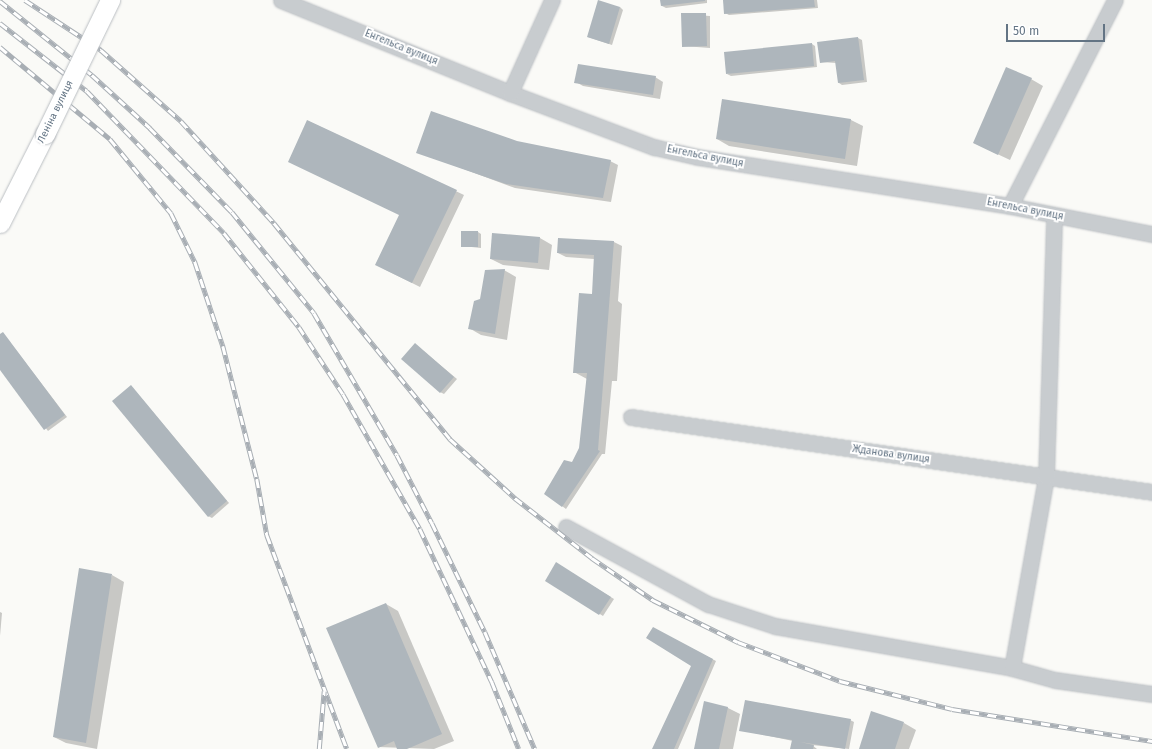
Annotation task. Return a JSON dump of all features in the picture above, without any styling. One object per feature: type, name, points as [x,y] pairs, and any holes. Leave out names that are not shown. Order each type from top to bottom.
[{"type":"main road","name":"Леніна вулиця","points":[[0,223],[110,0]]},
{"type":"street","name":"Енгельса вулиця","points":[[281,0],[510,93],[654,147],[698,157],[1010,206],[1054,217],[1152,234]]},
{"type":"street","points":[[510,93],[552,0]]},
{"type":"street","points":[[1010,206],[1115,0]]},
{"type":"street","points":[[1012,668],[1046,477],[1054,217]]},
{"type":"street","name":"Жданова вулиця","points":[[631,417],[1152,492]]},
{"type":"street","points":[[566,527],[708,604],[775,626],[1012,668],[1055,680],[1152,694]]},
{"type":"building","points":[[598,0],[620,7],[609,44],[587,37]]},
{"type":"building","points":[[660,0],[705,0],[705,1],[661,6]]},
{"type":"building","points":[[723,0],[814,0],[815,7],[724,14]]},
{"type":"building","points":[[681,13],[706,13],[707,46],[682,47]]},
{"type":"building","points":[[858,37],[864,80],[838,83],[835,61],[820,63],[817,42]]},
{"type":"building","points":[[812,43],[814,66],[726,74],[724,52]]},
{"type":"building","points":[[578,64],[656,76],[653,95],[574,83]]},
{"type":"building","points":[[1006,67],[1032,78],[998,155],[973,143]]},
{"type":"building","points":[[722,99],[851,119],[845,159],[716,139]]},
{"type":"building","points":[[431,111],[517,141],[611,160],[603,198],[506,184],[416,153]]},
{"type":"building","points":[[307,120],[457,190],[412,283],[375,265],[399,215],[288,162]]},
{"type":"building","points":[[461,231],[478,231],[478,247],[461,247]]},
{"type":"building","points":[[492,233],[540,237],[538,263],[490,259]]},
{"type":"building","points":[[558,238],[614,241],[598,450],[600,451],[562,507],[544,494],[564,460],[572,462],[579,448],[587,373],[573,373],[579,293],[592,294],[594,255],[557,253]]},
{"type":"building","points":[[505,269],[495,334],[468,329],[474,301],[480,299],[485,270]]},
{"type":"building","points":[[3,332],[65,415],[44,430],[0,370],[0,334]]},
{"type":"building","points":[[415,343],[454,377],[440,393],[401,359]]},
{"type":"building","points":[[131,385],[227,501],[208,517],[112,401]]},
{"type":"building","points":[[556,562],[611,597],[599,615],[545,581]]},
{"type":"building","points":[[79,568],[112,574],[86,743],[53,737]]},
{"type":"building","points":[[386,603],[442,734],[407,749],[397,749],[394,741],[378,748],[326,628]]},
{"type":"building","points":[[653,627],[713,659],[674,749],[652,749],[691,666],[646,638]]},
{"type":"building","points":[[745,700],[851,719],[845,749],[800,742],[814,745],[813,749],[790,749],[792,740],[739,731]]},
{"type":"building","points":[[704,701],[728,707],[719,749],[694,749]]},
{"type":"building","points":[[871,711],[904,722],[895,749],[859,749]]},
{"type":"railway","points":[[25,0],[101,50],[181,121],[274,223],[450,439],[515,498],[592,558],[653,600],[738,642],[840,681],[952,709],[1152,741]]},
{"type":"railway","points":[[0,1],[92,75],[150,128],[232,212],[314,313],[397,455],[432,523],[485,632],[535,749]]},
{"type":"railway","points":[[0,23],[87,91],[224,233],[299,327],[343,394],[420,529],[492,682],[519,749]]},
{"type":"railway","points":[[0,47],[110,139],[171,213],[195,262],[223,346],[257,479],[267,535],[347,749]]},
{"type":"railway","points":[[319,749],[324,691]]}]
